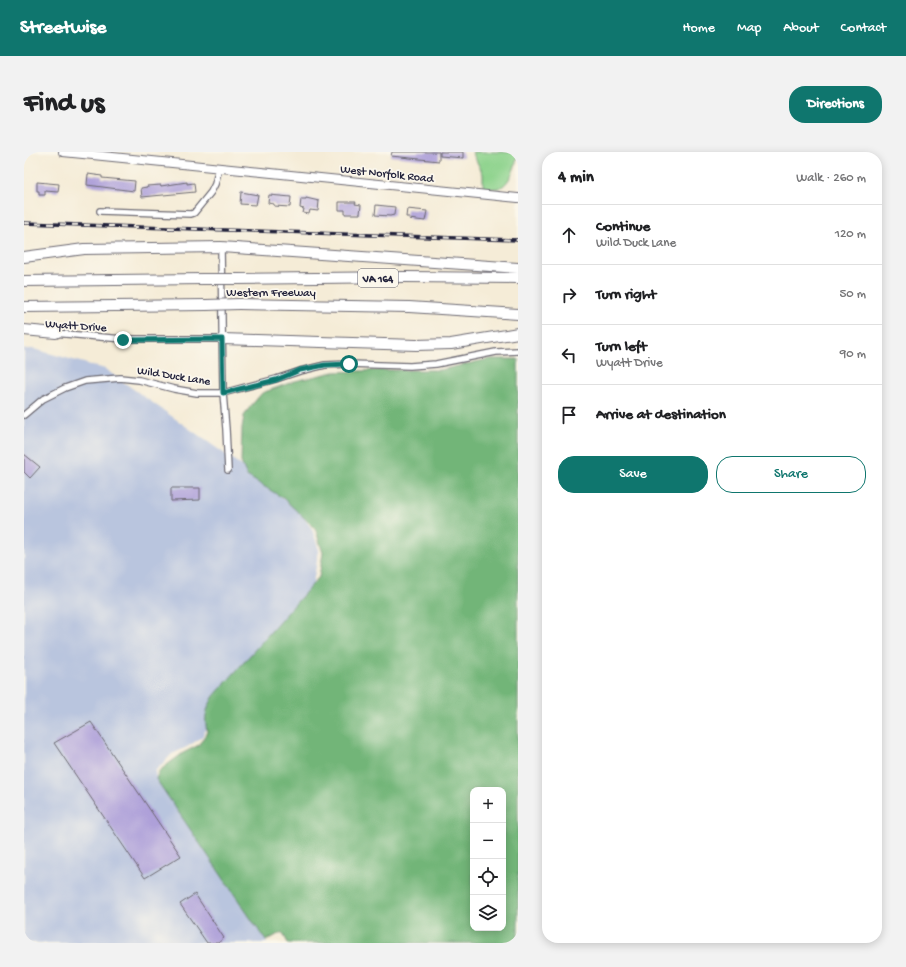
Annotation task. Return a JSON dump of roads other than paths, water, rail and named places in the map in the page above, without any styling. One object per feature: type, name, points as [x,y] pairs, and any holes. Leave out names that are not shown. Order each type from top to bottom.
[{"type":"highway","points":[[24,257],[84,250],[221,247],[518,268]]},
{"type":"highway","name":"Western Freeway","points":[[24,281],[405,277],[518,278]]},
{"type":"highway","name":"Western Freeway","points":[[24,306],[239,304],[409,307],[518,314]]},
{"type":"highway","points":[[24,332],[56,333]]},
{"type":"highway","points":[[222,339],[416,345],[451,344],[518,333]]},
{"type":"street","name":"West Norfolk Road","points":[[63,152],[101,154],[219,168],[518,198]]},
{"type":"street","points":[[100,211],[194,213],[211,192],[215,184],[219,168]]},
{"type":"street","points":[[221,247],[223,393],[228,470]]},
{"type":"street","name":"Wyatt Drive","points":[[56,333],[123,340],[222,339]]},
{"type":"street","name":"Wild Duck Lane","points":[[24,415],[43,399],[65,388],[85,381],[120,378],[139,380],[197,393],[223,393],[276,380],[300,370],[325,365],[349,364],[410,366],[436,364],[496,352],[518,351]]},
{"type":"railway","points":[[24,223],[518,240]]}]
